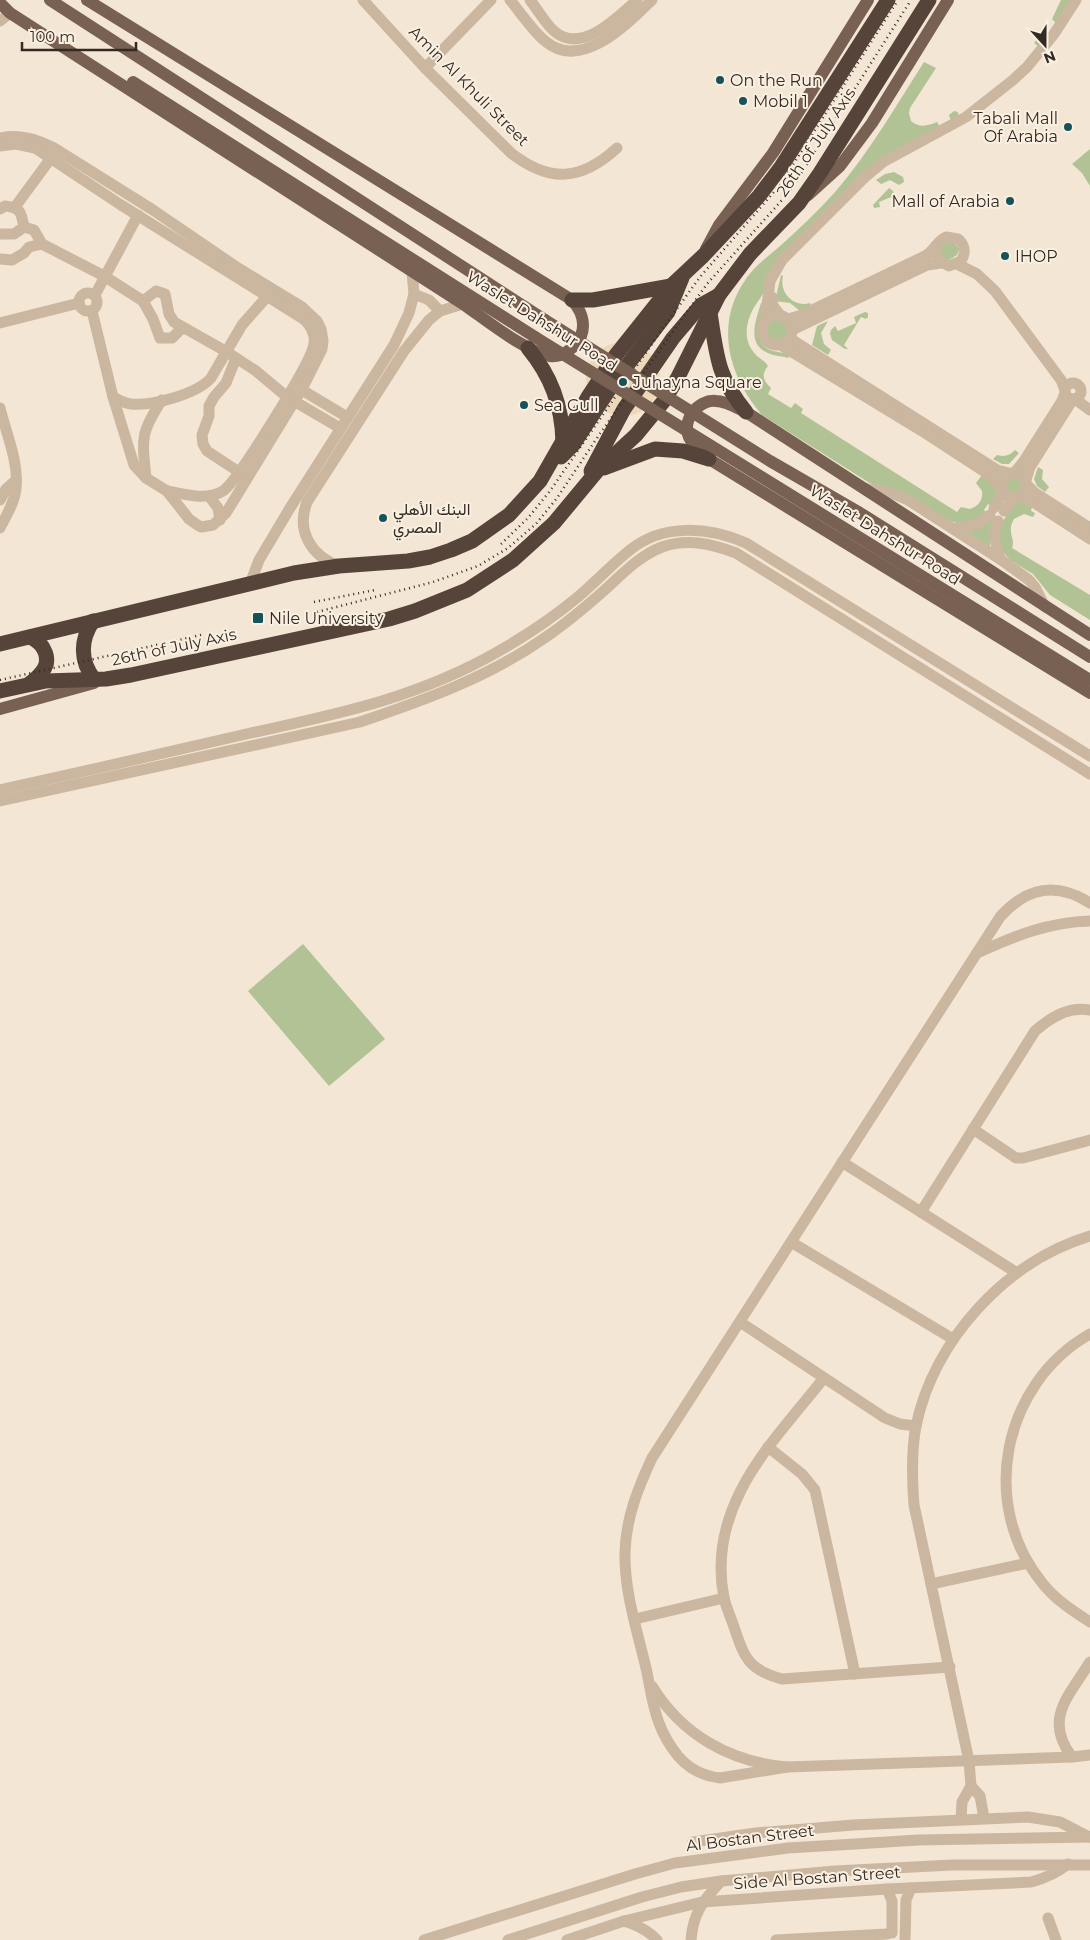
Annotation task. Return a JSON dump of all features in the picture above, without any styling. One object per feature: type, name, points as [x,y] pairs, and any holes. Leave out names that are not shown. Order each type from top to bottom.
[{"type":"highway","name":"26th of July Axis","points":[[0,644],[294,573],[339,566],[422,558],[451,550],[472,541],[491,529],[525,499],[551,464],[588,397],[616,355],[671,286],[703,256],[759,196],[781,167],[888,0]]},
{"type":"highway","name":"26th of July Axis","points":[[0,691],[62,679],[100,679],[140,673],[389,618],[442,602],[491,576],[513,560],[554,523],[598,470],[636,435],[664,402],[719,294],[750,254],[798,203],[820,173],[929,0]]},
{"type":"highway","name":"26th of July Axis","points":[[551,464],[565,455],[573,445],[612,385],[668,312],[684,272]]},
{"type":"highway","points":[[572,300],[593,300],[671,286]]},
{"type":"highway","name":"26th of July Axis","points":[[580,492],[624,409],[673,338],[701,305],[719,294]]},
{"type":"highway","points":[[710,313],[716,350],[724,380],[732,396],[746,412]]},
{"type":"highway","points":[[528,348],[552,384],[561,413],[563,442]]},
{"type":"highway","points":[[598,470],[655,449],[683,451],[709,459]]},
{"type":"highway","points":[[93,621],[84,638],[83,650],[85,663],[100,679]]},
{"type":"highway","points":[[29,684],[42,673],[46,662],[44,649],[36,640],[30,637]]},
{"type":"main road","name":"Waslet Dahshur Road","points":[[4,0],[552,347],[1090,680]]},
{"type":"main road","name":"Waslet Dahshur Road","points":[[50,0],[554,326],[770,461],[860,513],[1090,657]]},
{"type":"main road","points":[[0,3],[10,13],[463,304],[528,348],[550,356],[556,356],[567,352],[576,344],[582,330],[582,320],[579,310],[572,300],[87,0]]},
{"type":"main road","points":[[703,256],[719,225],[773,153],[868,0]]},
{"type":"main road","points":[[798,203],[830,177],[872,123],[948,0]]},
{"type":"main road","points":[[1089,634],[746,412],[719,401],[707,402],[694,410],[688,424],[688,434],[690,439],[709,459],[1090,693]]},
{"type":"main road","points":[[0,709],[62,693],[100,679]]},
{"type":"street","name":"Amin Al Khuli Street","points":[[362,0],[425,68],[511,153],[527,165],[545,172],[565,174],[585,170],[603,161],[617,148]]},
{"type":"street","points":[[425,68],[490,0]]},
{"type":"street","points":[[510,0],[545,41],[559,49],[576,52],[593,48],[633,18],[652,0]]},
{"type":"street","points":[[530,0],[553,31],[564,38],[576,40],[588,38],[637,0]]},
{"type":"street","points":[[1076,0],[1054,34],[1027,67],[1013,80],[966,117],[883,162],[865,177],[782,260],[770,282],[765,321],[762,329],[764,337],[770,343],[778,344],[940,443],[991,476],[1008,495],[1030,500],[1090,539]]},
{"type":"street","points":[[1081,0],[1048,50],[1031,70],[1004,95],[976,116],[885,166],[796,252],[780,271],[773,289],[773,306],[784,317],[791,334],[997,470],[1019,473],[1034,493],[1090,528]]},
{"type":"street","points":[[0,21],[10,13]]},
{"type":"street","points":[[0,138],[21,136],[37,144],[51,158],[121,205],[269,293]]},
{"type":"street","points":[[0,146],[37,144],[54,148],[153,210],[307,321],[314,334],[314,347],[298,387],[249,478],[220,520],[207,527],[201,527],[189,519],[167,491],[138,471],[132,460],[113,397],[92,311]]},
{"type":"street","points":[[15,207],[51,158]]},
{"type":"street","points":[[121,205],[126,201],[126,194]]},
{"type":"street","points":[[0,209],[5,206],[15,207],[22,214],[24,227]]},
{"type":"street","points":[[92,311],[98,304],[95,295],[104,276],[142,218],[153,210]]},
{"type":"street","points":[[0,234],[14,234],[24,227]]},
{"type":"street","points":[[24,227],[34,230],[42,244],[104,276],[143,301],[153,319],[160,338],[172,338],[181,329],[186,330]]},
{"type":"street","points":[[765,321],[772,316],[784,317],[808,312],[926,256],[942,238],[955,237],[964,245],[960,261]]},
{"type":"street","points":[[0,259],[12,260],[24,253],[29,247],[42,244]]},
{"type":"street","points":[[935,248],[936,256],[941,263]]},
{"type":"street","points":[[778,344],[791,334],[927,266],[941,263],[949,266],[960,261]]},
{"type":"street","points":[[960,261],[997,287],[1051,361],[1067,379],[1072,393],[1090,410]]},
{"type":"street","points":[[339,566],[321,558],[308,543],[305,534],[304,515],[307,502],[399,348],[414,294],[412,272]]},
{"type":"street","points":[[143,301],[156,291],[165,294],[169,314],[174,322],[232,355],[291,399],[340,428]]},
{"type":"street","points":[[79,303],[82,295],[91,293],[95,295]]},
{"type":"street","points":[[239,472],[207,451],[202,444],[202,435],[209,416],[209,406],[226,383],[232,355],[242,325],[269,293]]},
{"type":"street","points":[[414,294],[429,300],[440,311]]},
{"type":"street","points":[[79,303],[84,310],[92,311]]},
{"type":"street","points":[[0,323],[79,303]]},
{"type":"street","points":[[250,584],[259,560],[340,428],[399,348],[440,311],[463,304]]},
{"type":"street","points":[[113,397],[133,404],[162,400],[198,389],[232,355]]},
{"type":"street","points":[[298,387],[347,417]]},
{"type":"street","points":[[1072,393],[1090,404]]},
{"type":"street","points":[[1000,558],[994,534],[1003,479],[1024,461],[1072,393]]},
{"type":"street","points":[[954,529],[978,524],[996,514],[1024,491],[1030,467],[1072,393]]},
{"type":"street","points":[[189,519],[190,508],[204,496],[224,490],[291,399]]},
{"type":"street","points":[[146,478],[143,436],[147,425],[162,400]]},
{"type":"street","points":[[0,408],[3,430],[14,464],[16,480],[14,495],[0,528]]},
{"type":"street","points":[[0,500],[6,490],[16,480]]},
{"type":"street","points":[[862,488],[899,496],[1000,558],[1029,580],[1040,595],[1045,607]]},
{"type":"street","points":[[167,491],[204,496],[218,508],[220,520]]},
{"type":"street","points":[[290,508],[304,515]]},
{"type":"street","points":[[0,801],[241,741],[427,687],[500,651],[549,620],[632,548],[652,537],[668,532],[706,531],[727,535],[746,543],[1090,756]]},
{"type":"street","points":[[241,741],[360,722],[417,703],[458,686],[506,662],[546,638],[648,554],[663,547],[682,542],[700,542],[736,552],[1090,774]]},
{"type":"street","points":[[0,790],[228,744]]},
{"type":"street","points":[[1090,903],[1066,891],[1047,890],[1029,894],[1012,904],[1000,918],[652,1458],[638,1488],[629,1520],[625,1553],[627,1586],[650,1683],[653,1705],[667,1740],[678,1756],[693,1769],[711,1777],[720,1778],[787,1767],[1090,1755]]},
{"type":"street","points":[[977,953],[1016,935],[1044,926],[1090,921]]},
{"type":"street","points":[[921,1212],[1034,1031],[1049,1019],[1066,1011],[1090,1010]]},
{"type":"street","points":[[973,1129],[1016,1158],[1024,1158],[1090,1140]]},
{"type":"street","points":[[842,1162],[1017,1273]]},
{"type":"street","points":[[961,1819],[962,1802],[971,1786],[969,1761],[914,1505],[912,1465],[916,1426],[930,1380],[953,1339],[982,1303],[1017,1273],[1048,1254],[1090,1236]]},
{"type":"street","points":[[791,1242],[953,1339]]},
{"type":"street","points":[[740,1322],[885,1418],[900,1424],[916,1426]]},
{"type":"street","points":[[1090,1334],[1067,1349],[1048,1367],[1032,1387],[1022,1405],[1011,1436],[1006,1468],[1009,1509],[1014,1533],[1028,1563],[1043,1584],[1060,1602],[1090,1622]]},
{"type":"street","points":[[824,1378],[747,1476],[733,1504],[724,1535],[722,1559],[724,1598],[743,1655],[767,1675],[782,1679],[950,1667]]},
{"type":"street","points":[[768,1447],[802,1474],[815,1490],[855,1674]]},
{"type":"street","points":[[931,1584],[1028,1563]]},
{"type":"street","points":[[635,1619],[724,1598]]},
{"type":"street","points":[[1072,1757],[1064,1747],[1060,1736],[1058,1724],[1060,1712],[1090,1662]]},
{"type":"street","points":[[650,1683],[667,1708],[700,1739],[727,1753],[756,1763],[787,1767]]},
{"type":"street","points":[[971,1786],[980,1796],[984,1818]]},
{"type":"street","points":[[693,1842],[756,1833],[853,1825],[1028,1816],[1050,1819],[1070,1826],[1089,1837]]},
{"type":"street","points":[[817,1847],[853,1825]]},
{"type":"street","name":"Al Bostan Street","points":[[424,1940],[634,1874],[675,1863],[739,1854],[918,1840],[1089,1837]]},
{"type":"street","name":"Side Al Bostan Street","points":[[567,1940],[624,1921],[702,1902],[887,1889],[1031,1882],[1045,1878],[1068,1864]]},
{"type":"street","points":[[508,1940],[681,1887],[721,1881],[845,1870],[952,1865],[1090,1865]]},
{"type":"street","points":[[691,1940],[692,1928],[702,1902],[721,1881]]},
{"type":"street","points":[[904,1940],[906,1900],[910,1888]]},
{"type":"street","points":[[886,1936],[892,1900],[887,1889]]},
{"type":"street","points":[[599,1912],[637,1924],[651,1933],[657,1940]]},
{"type":"street","points":[[1048,1918],[1056,1940]]},
{"type":"street","points":[[776,1940],[898,1935],[904,1940]]},
{"type":"green space","points":[[1061,0],[1073,0],[1040,48],[1034,43],[1039,37],[1043,40],[1056,23],[1052,19]]},
{"type":"green space","points":[[924,62],[936,68],[910,108],[911,121],[917,125],[924,126],[937,122],[940,127],[951,121],[949,115],[954,111],[958,112],[959,118],[896,149],[798,240],[753,309],[748,321],[747,339],[752,350],[768,366],[764,375],[766,383],[771,388],[768,394],[791,408],[795,403],[803,409],[801,413],[957,512],[961,507],[970,509],[980,502],[982,491],[976,483],[982,475],[996,487],[997,494],[990,505],[988,504],[984,510],[986,512],[977,520],[957,523],[868,482],[762,415],[739,381],[732,362],[729,344],[732,306],[740,288],[753,270],[808,220],[836,191],[882,128]]},
{"type":"green space","points":[[1090,149],[1090,186],[1082,173],[1072,164]]},
{"type":"green space","points":[[894,172],[903,177],[904,182],[899,185],[890,180],[881,184],[876,180],[885,174]]},
{"type":"green space","points":[[889,188],[893,191],[896,200],[893,202],[891,197],[879,202],[880,207],[874,208],[873,205]]},
{"type":"green space","points":[[953,241],[959,249],[957,255],[949,260],[943,259],[939,245]]},
{"type":"green space","points":[[781,275],[783,276],[782,282],[785,293],[793,301],[804,304],[810,303],[811,306],[800,311],[790,303],[775,301]]},
{"type":"green space","points":[[761,303],[764,304],[759,329],[761,341],[770,350],[790,355],[788,358],[768,353],[757,344],[754,331]]},
{"type":"green space","points":[[865,312],[868,313],[868,317],[866,319],[861,317],[844,345],[848,349],[832,340],[830,334],[835,326],[838,331],[856,323],[854,317]]},
{"type":"green space","points":[[778,319],[786,322],[789,330],[786,338],[778,341],[770,338],[767,330],[770,322]]},
{"type":"green space","points":[[828,321],[821,333],[824,344],[831,350],[828,355],[812,345],[817,326]]},
{"type":"green space","points":[[1015,450],[1019,453],[1009,464],[1002,464],[993,459],[997,455],[1007,456]]},
{"type":"green space","points":[[1038,467],[1043,470],[1042,479],[1049,487],[1045,492],[1037,486],[1034,479]]},
{"type":"green space","points":[[1014,476],[1020,479],[1023,485],[1020,491],[1014,494],[1008,491],[1005,485],[1008,479]]},
{"type":"green space","points":[[1017,502],[1032,507],[1031,511],[1035,513],[1033,517],[1024,514],[1014,519],[1011,528],[1012,548],[1090,595],[1090,620],[1050,595],[1033,574],[1010,560],[1002,551],[998,543],[1001,523]]},
{"type":"green space","points":[[994,518],[990,547],[967,532]]},
{"type":"green space","points":[[303,944],[385,1039],[329,1086],[248,991]]},
{"type":"shaded area","name":"Juhayna Square","points":[[616,342],[630,342],[644,348],[654,358],[660,372],[658,393],[644,410],[630,416],[616,416],[602,410],[592,400],[586,386],[586,372],[592,358],[602,348]]},
{"type":"railway","points":[[501,544],[528,518],[550,491],[700,277],[780,185],[898,0]]},
{"type":"railway","points":[[317,612],[433,582],[478,566],[508,548],[536,524],[557,498],[599,435],[707,284],[790,191],[911,0]]},
{"type":"railway","points":[[314,602],[375,590]]},
{"type":"railway","points":[[0,680],[201,635]]},
{"type":"place","name":"On the Run","points":[[720,80]]},
{"type":"place","name":"Mobil 1","points":[[743,101]]},
{"type":"place","name":"Tabali Mall Of Arabia","points":[[1068,127]]},
{"type":"place","name":"Mall of Arabia","points":[[1010,201]]},
{"type":"place","name":"IHOP","points":[[1005,256]]},
{"type":"place","name":"Juhayna Square","points":[[623,382]]},
{"type":"place","name":"Sea Gull","points":[[524,405]]},
{"type":"place","name":"البنك الأهلي المصري","points":[[383,518]]},
{"type":"place","name":"Nile University","points":[[258,618]]}]
